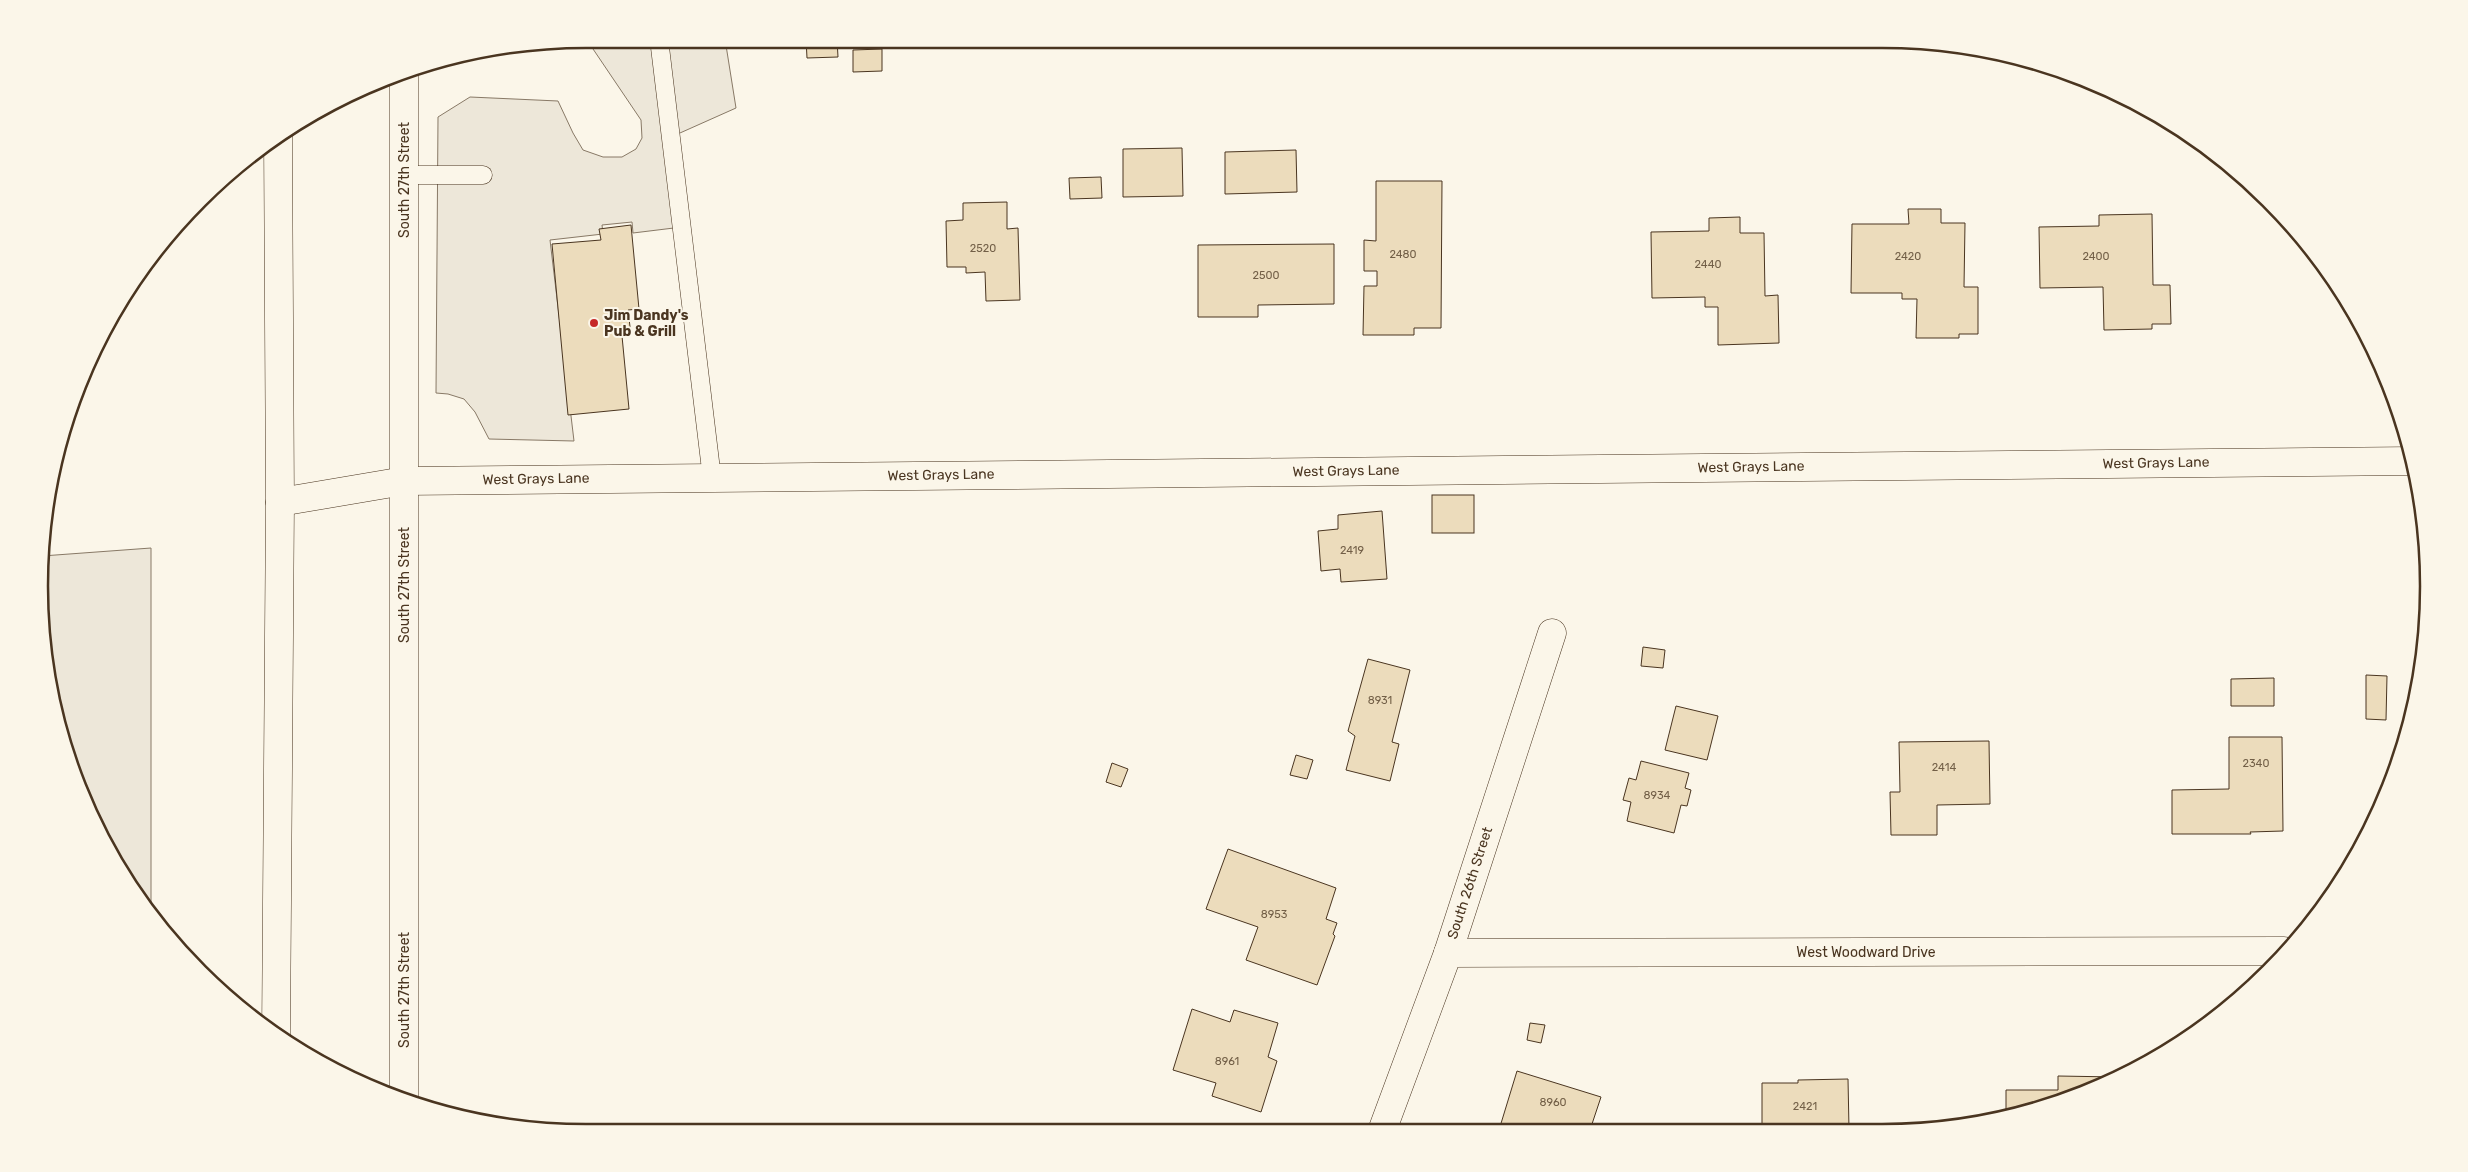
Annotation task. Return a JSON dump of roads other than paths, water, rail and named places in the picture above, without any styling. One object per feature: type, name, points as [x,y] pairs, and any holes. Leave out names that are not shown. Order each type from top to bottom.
[{"type":"street","name":"South 27th Street","points":[[404,79],[404,1093]]},
{"type":"street","points":[[276,1026],[280,502],[278,144]]},
{"type":"street","name":"West Grays Lane","points":[[280,502],[404,480],[2405,461]]},
{"type":"street","name":"South 26th Street","points":[[1384,1124],[1448,953],[1552,633]]},
{"type":"street","name":"West Woodward Drive","points":[[1448,953],[2278,951]]},
{"type":"lane","points":[[660,48],[712,478]]},
{"type":"lane","points":[[404,175],[483,175]]},
{"type":"place","name":"Jim Dandy's Pub & Grill","points":[[594,323]]}]
